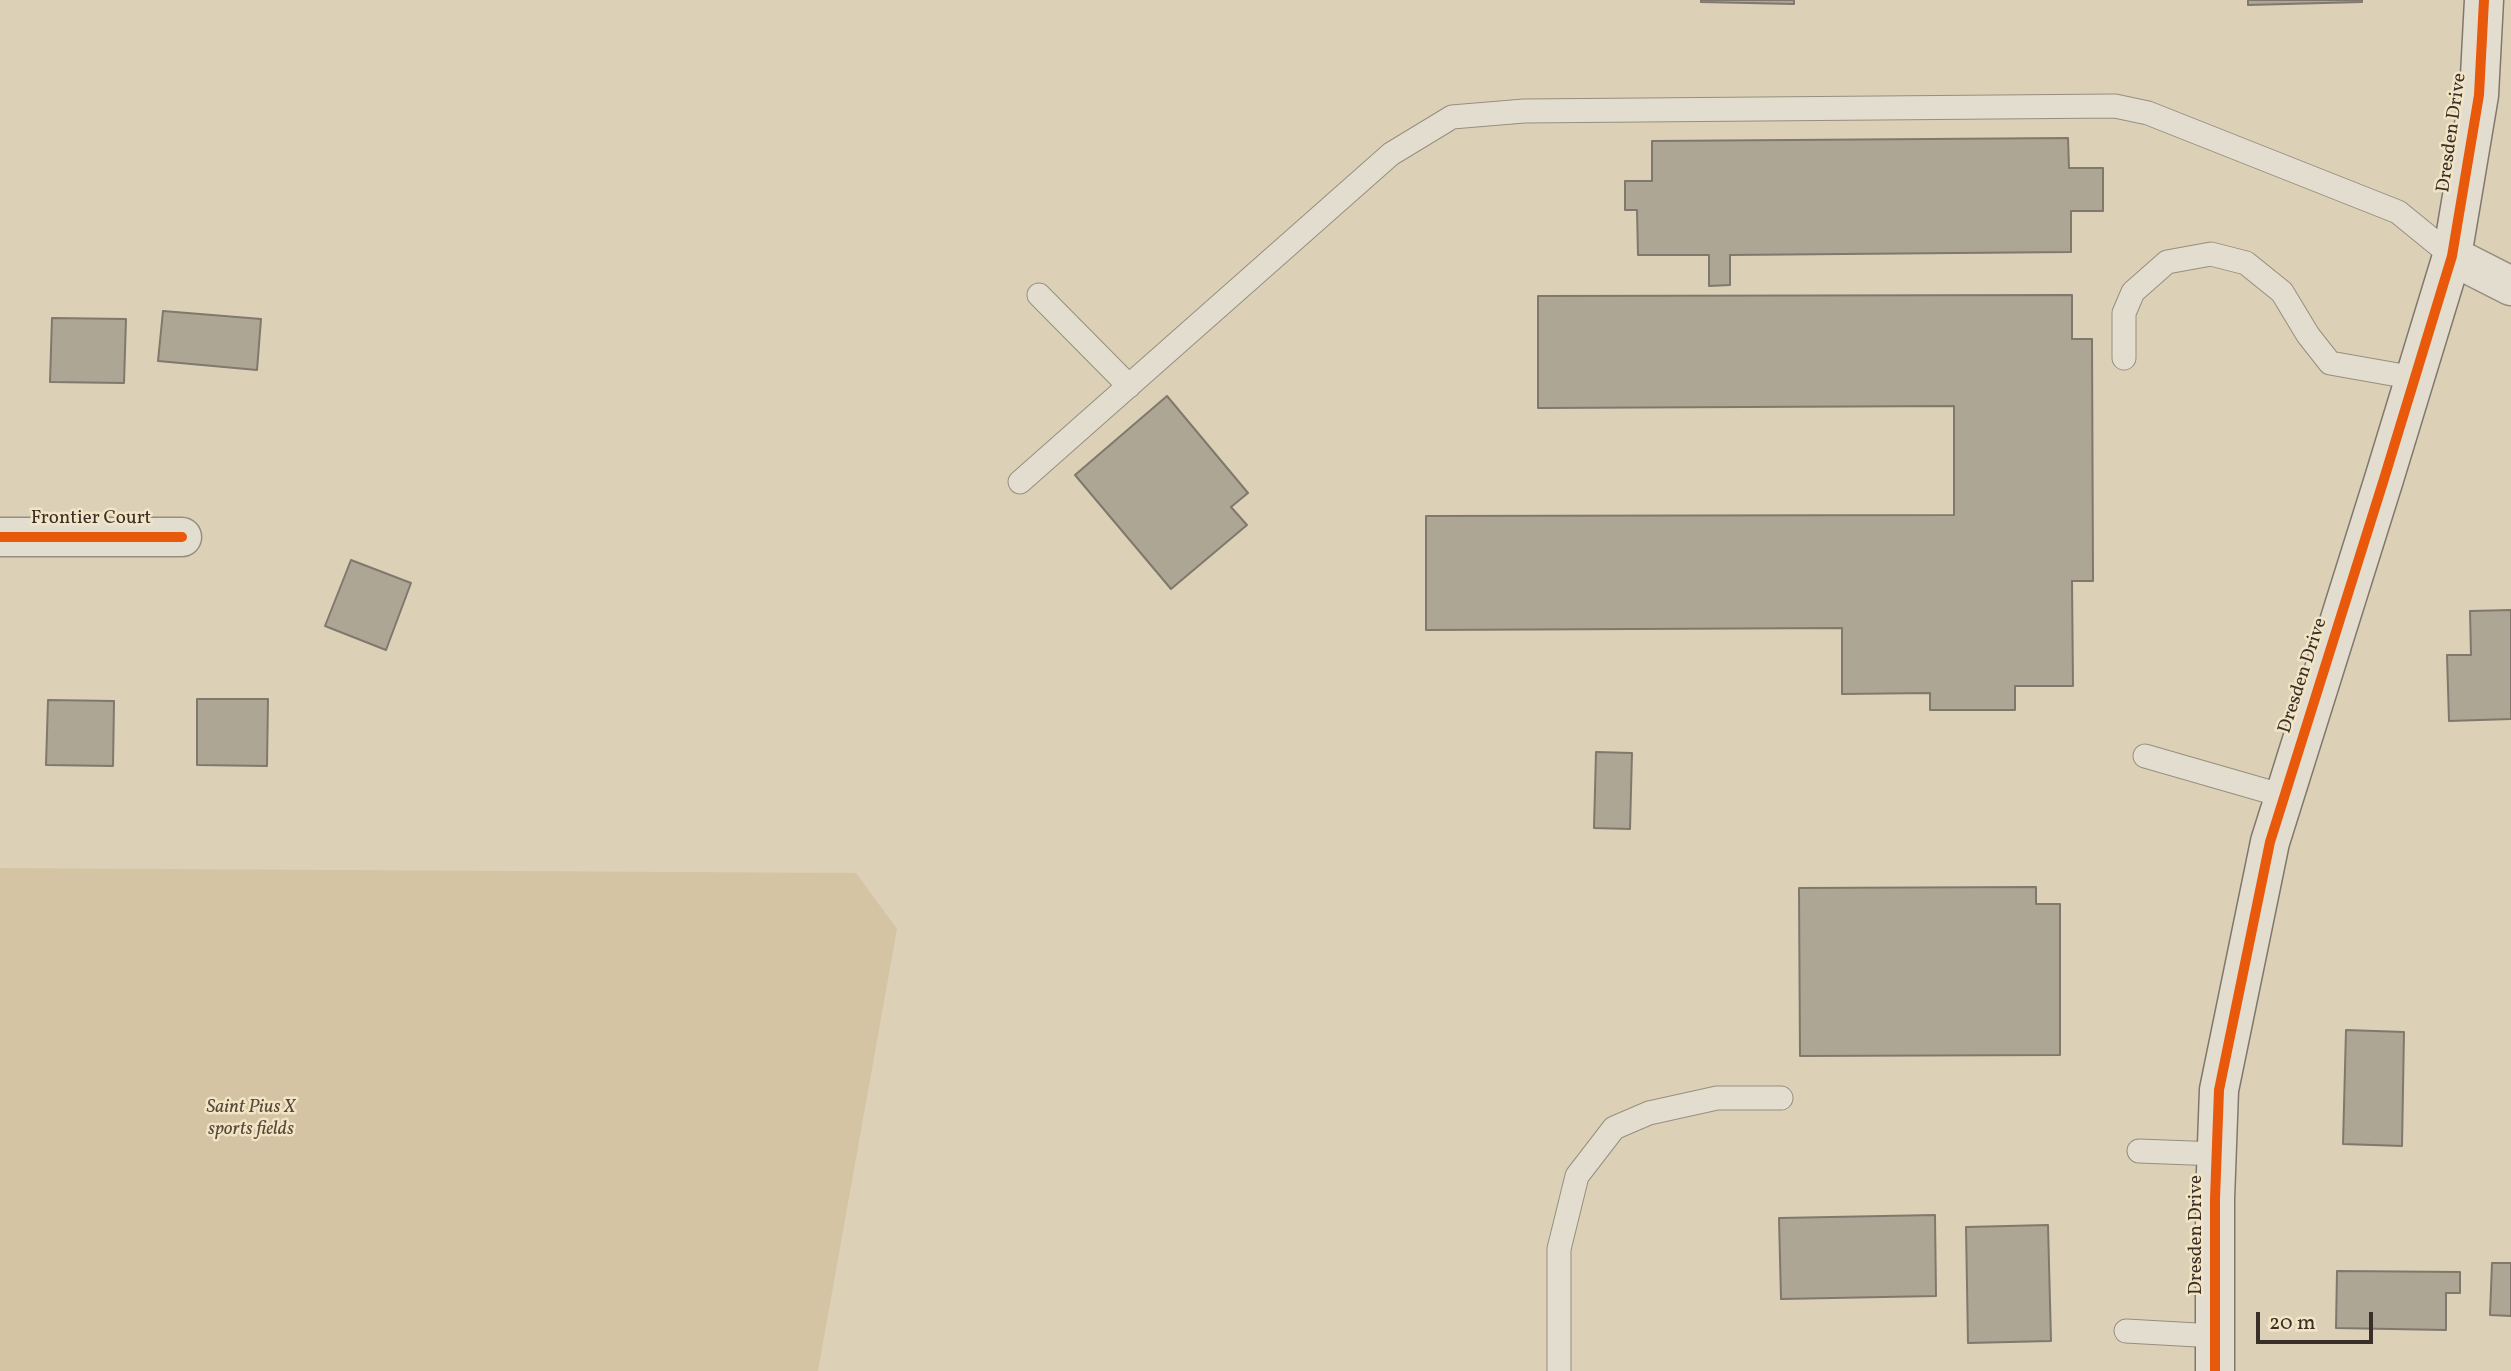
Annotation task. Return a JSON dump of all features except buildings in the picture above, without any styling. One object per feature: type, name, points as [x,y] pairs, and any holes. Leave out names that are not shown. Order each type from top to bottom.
[{"type":"street","name":"Dresden Drive","points":[[2215,1354],[2219,1090],[2270,842],[2452,256],[2479,95],[2484,0]]},
{"type":"street","points":[[2452,256],[2511,286]]},
{"type":"street","name":"Frontier Court","points":[[0,537],[182,537]]},
{"type":"lane","points":[[1020,482],[1391,154],[1452,117],[1524,111],[2115,106],[2148,113],[2398,212],[2452,256]]},
{"type":"lane","points":[[2124,358],[2124,313],[2133,292],[2167,262],[2211,254],[2246,263],[2282,292],[2308,335],[2330,363],[2415,378]]},
{"type":"lane","points":[[1038,295],[1129,386]]},
{"type":"lane","points":[[2145,756],[2284,796]]},
{"type":"lane","points":[[1559,1371],[1559,1249],[1577,1176],[1614,1128],[1648,1112],[1717,1098],[1781,1098]]},
{"type":"lane","points":[[2139,1151],[2217,1154]]},
{"type":"lane","points":[[2126,1331],[2215,1354]]},
{"type":"green space","name":"Saint Pius X sports fields","points":[[0,868],[856,873],[897,929],[818,1371],[0,1371]]},
{"type":"cycle path","points":[[2215,1371],[2215,1199],[2219,1090],[2270,842],[2452,256],[2479,95],[2484,0]]},
{"type":"cycle path","points":[[0,537],[182,537]]}]
